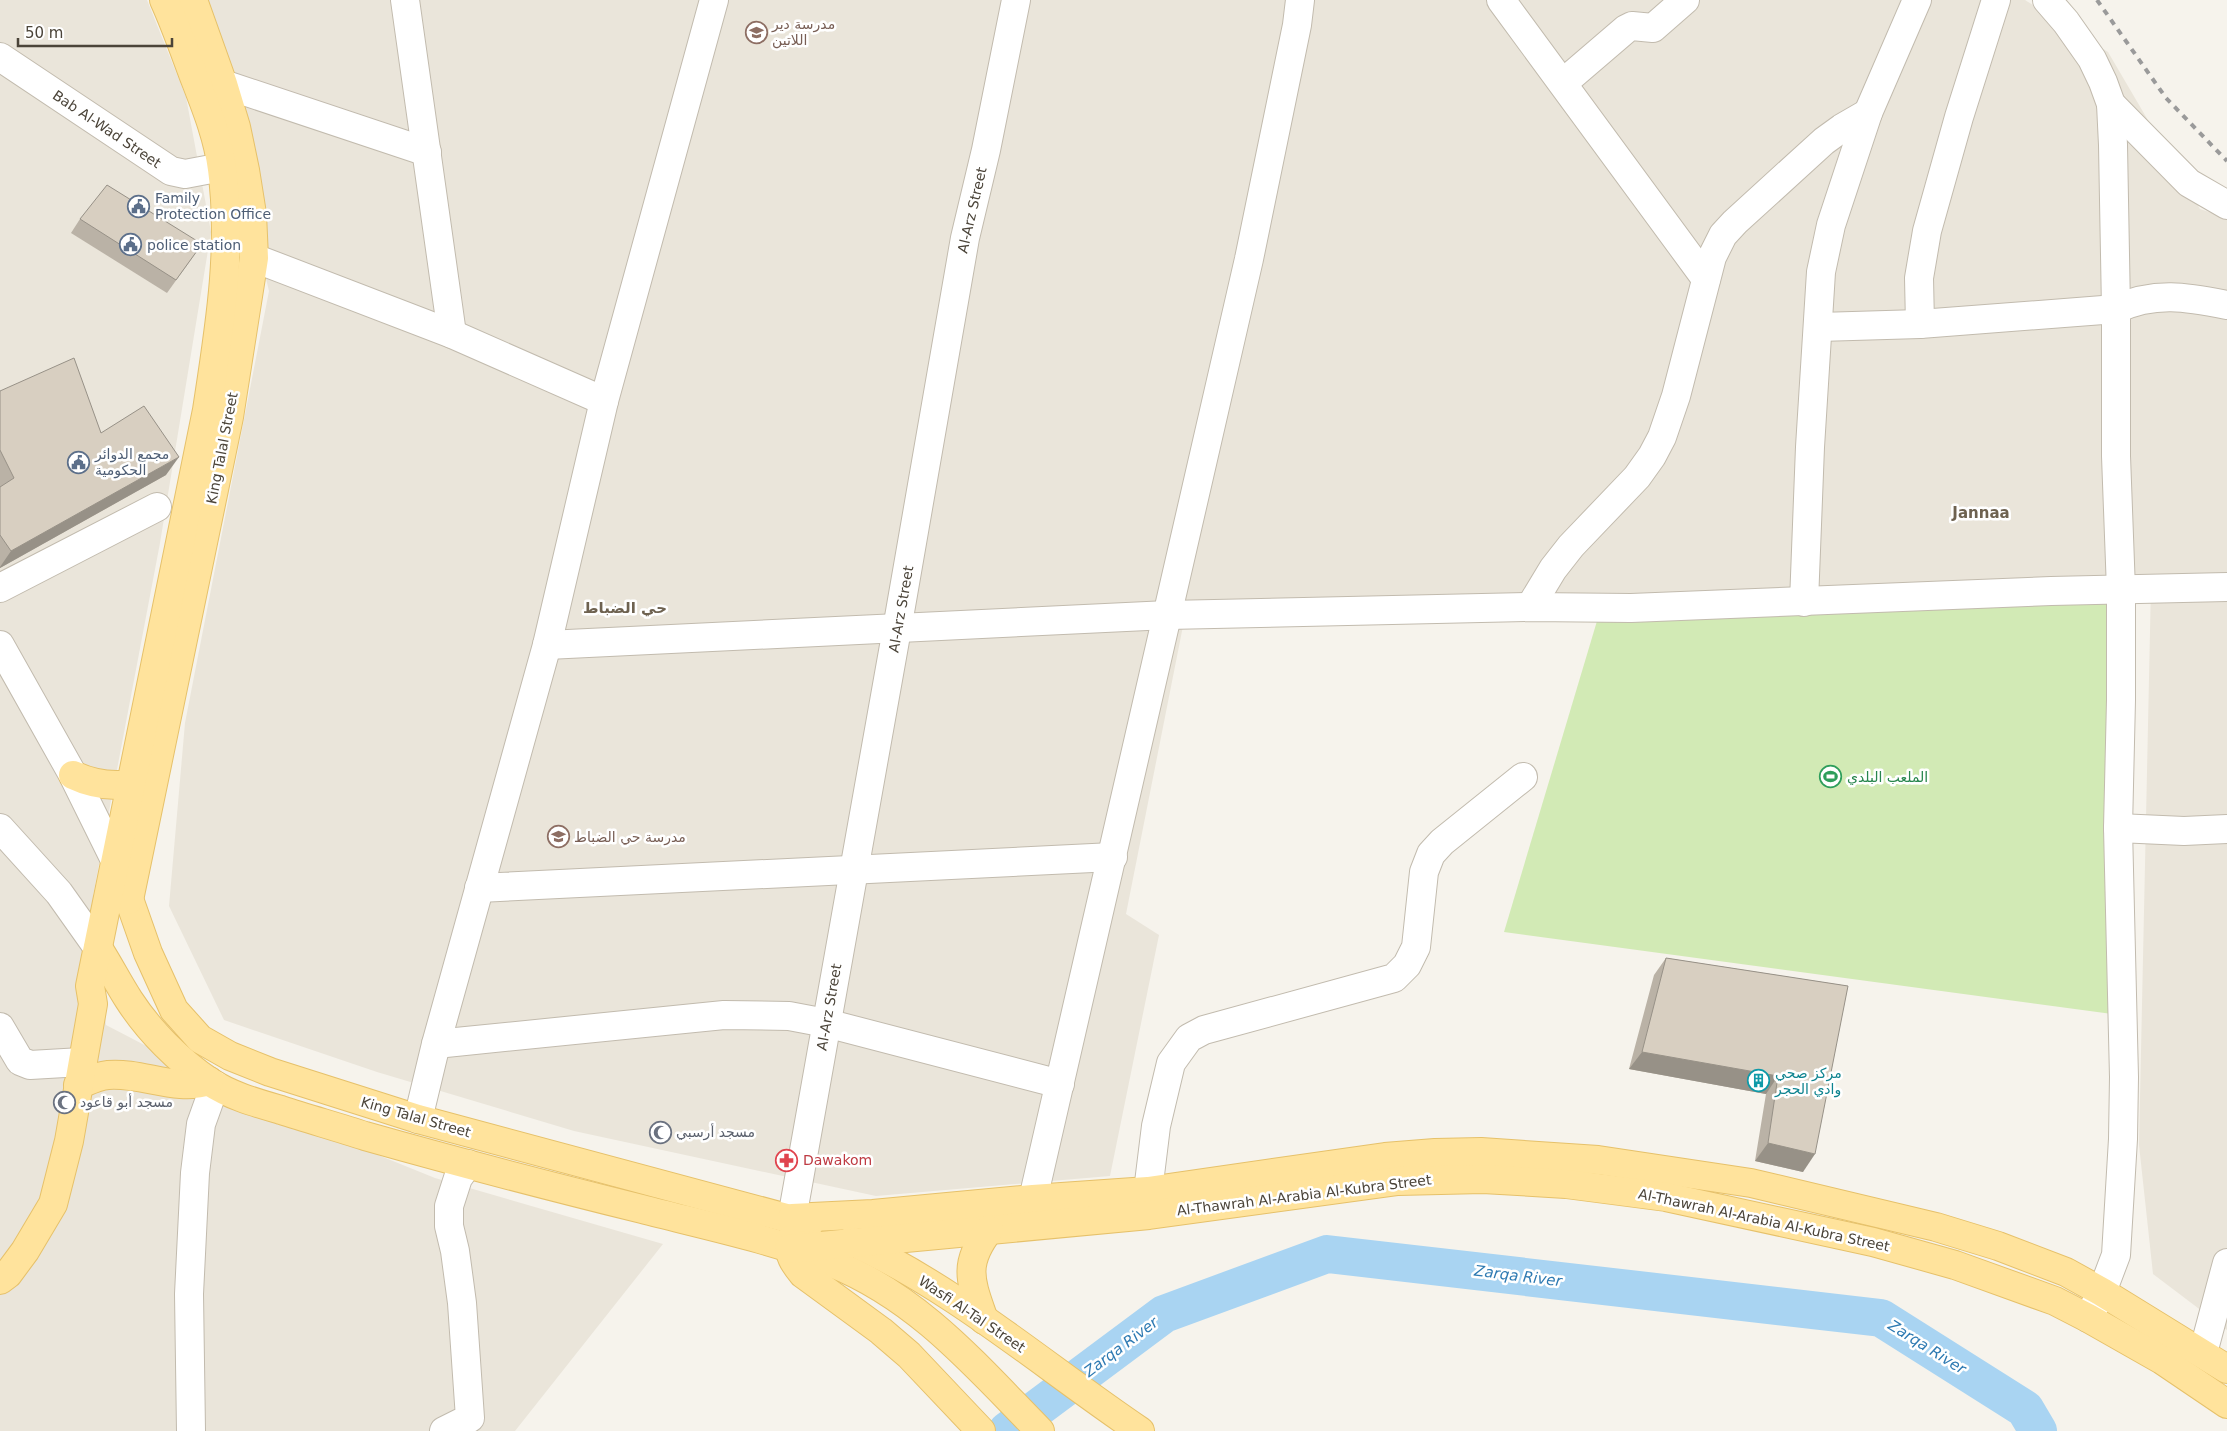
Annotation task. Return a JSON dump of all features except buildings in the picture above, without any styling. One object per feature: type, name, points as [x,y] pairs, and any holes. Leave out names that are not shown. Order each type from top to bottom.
[{"type":"main road","name":"King Talal Street","points":[[104,958],[116,862],[209,401],[226,252],[226,210],[222,167],[213,127],[164,0]]},
{"type":"main road","name":"King Talal Street","points":[[104,958],[129,898],[229,417],[254,258],[252,214],[236,127],[193,0]]},
{"type":"main road","points":[[73,775],[95,784],[119,786],[131,784]]},
{"type":"main road","name":"King Talal Street","points":[[116,862],[140,932],[163,990],[174,1010],[200,1039],[230,1056],[270,1072],[418,1119],[792,1218]]},
{"type":"main road","points":[[0,1280],[8,1274],[25,1251],[53,1204],[69,1141],[93,1004],[102,991],[104,958]]},
{"type":"main road","points":[[104,958],[128,999],[145,1022],[166,1045],[212,1083],[247,1100],[468,1164],[789,1249]]},
{"type":"main road","points":[[80,1073],[148,1078],[184,1085],[212,1083]]},
{"type":"main road","name":"Al-Thawrah Al-Arabia Al-Kubra Street","points":[[792,1218],[873,1214],[1033,1198],[1148,1191],[1385,1157],[1436,1153],[1481,1152],[1598,1160],[1751,1183],[1936,1228],[2006,1249],[2066,1272],[2227,1369]]},
{"type":"main road","name":"Al-Thawrah Al-Arabia Al-Kubra Street","points":[[789,1249],[1149,1215],[1398,1181],[1483,1179],[1566,1184],[1666,1197],[1873,1242],[1955,1265],[2055,1301],[2162,1360],[2227,1404]]},
{"type":"main road","points":[[792,1218],[789,1249],[793,1262],[803,1274],[888,1337],[922,1368],[981,1431]]},
{"type":"main road","name":"Wasfi Al-Tal Street","points":[[792,1218],[854,1242],[898,1265],[984,1320],[1140,1431]]},
{"type":"main road","points":[[984,1320],[974,1290],[971,1273],[972,1258],[978,1244],[989,1230]]},
{"type":"main road","name":"Wasfi Al-Tal Street","points":[[789,1249],[833,1263],[900,1300],[941,1331],[1040,1431]]},
{"type":"street","points":[[405,0],[452,334]]},
{"type":"street","points":[[418,1119],[436,1044],[547,645],[604,401],[714,0]]},
{"type":"street","name":"Al-Arz Street","points":[[792,1218],[898,629],[965,238],[986,150],[1016,0]]},
{"type":"street","points":[[1033,1198],[1113,857],[1249,259],[1300,0]]},
{"type":"street","points":[[1501,0],[1706,279]]},
{"type":"street","points":[[1563,83],[1626,29],[1632,26],[1653,28],[1685,0]]},
{"type":"street","points":[[1804,602],[1810,446],[1821,272],[1831,225],[1868,114],[1918,0]]},
{"type":"street","points":[[1920,324],[1919,278],[1927,231],[1959,117],[1996,0]]},
{"type":"street","points":[[2047,0],[2066,22],[2092,59],[2111,104],[2116,309],[2116,456],[2121,590],[2118,828],[2124,1077],[2123,1139],[2116,1255],[2102,1292],[2088,1318]]},
{"type":"street","name":"Bab Al-Wad Street","points":[[0,57],[171,171],[184,174],[222,167]]},
{"type":"street","points":[[223,84],[427,152]]},
{"type":"street","points":[[2111,104],[2190,183],[2227,205]]},
{"type":"street","points":[[1530,607],[1553,569],[1571,546],[1637,477],[1652,456],[1662,437],[1676,396],[1715,248],[1734,222],[1824,142],[1842,128],[1868,114]]},
{"type":"street","points":[[254,258],[452,334],[604,401]]},
{"type":"street","points":[[1818,327],[1920,324],[2116,309],[2135,301],[2180,296],[2227,305]]},
{"type":"street","points":[[0,588],[157,507]]},
{"type":"street","points":[[547,645],[1168,615],[1530,607],[1631,608],[2227,587]]},
{"type":"street","points":[[0,644],[73,775],[116,862]]},
{"type":"street","points":[[1148,1191],[1156,1126],[1171,1063],[1188,1038],[1204,1030],[1394,978],[1407,965],[1416,947],[1424,872],[1431,854],[1442,842],[1523,777]]},
{"type":"street","points":[[0,828],[59,894],[104,958]]},
{"type":"street","points":[[2118,828],[2184,831],[2227,829]]},
{"type":"street","points":[[479,888],[1113,857]]},
{"type":"street","points":[[436,1044],[724,1015],[789,1016],[826,1023],[1060,1084]]},
{"type":"street","points":[[0,1027],[20,1061],[30,1065],[80,1073]]},
{"type":"street","points":[[191,1431],[189,1294],[195,1173],[201,1124],[212,1083]]},
{"type":"street","points":[[444,1431],[469,1425],[462,1303],[455,1251],[449,1226],[450,1206],[458,1178],[468,1164]]},
{"type":"street","points":[[2203,1353],[2227,1263]]},
{"type":"shaded area","points":[[0,0],[147,0],[186,97],[211,232],[160,543],[93,896],[106,1025],[279,1115],[435,1178],[663,1244],[515,1431],[0,1431]]},
{"type":"shaded area","points":[[199,0],[2025,0],[2108,52],[2200,209],[2227,218],[2227,1330],[2153,1274],[2139,1145],[2151,585],[1183,626],[1126,914],[1159,935],[1110,1176],[876,1196],[574,1131],[377,1072],[224,1020],[169,906],[185,723],[269,291]]},
{"type":"green space","name":"الملعب البلدي","points":[[2110,600],[2112,1014],[1504,932],[1597,621]]},
{"type":"waterway","name":"Zarqa River","points":[[1007,1431],[1164,1314],[1327,1254],[1881,1318],[2025,1409],[2038,1431]]},
{"type":"railway","points":[[2097,0],[2166,98],[2227,161]]},
{"type":"place","name":"مدرسة دير اللاتين","points":[[756,32]]},
{"type":"place","name":"Family Protection Office","points":[[139,206]]},
{"type":"place","name":"police station","points":[[131,245]]},
{"type":"place","name":"مجمع الدوائر الحكومية","points":[[79,462]]},
{"type":"place","name":"الملعب البلدي","points":[[1831,777]]},
{"type":"place","name":"مدرسة حي الضباط","points":[[558,837]]},
{"type":"place","name":"مركز صحي وادي الحجر","points":[[1759,1081]]},
{"type":"place","name":"مسجد أبو قاعود","points":[[64,1102]]},
{"type":"place","name":"مسجد أرسبي","points":[[660,1132]]},
{"type":"place","name":"Dawakom","points":[[787,1160]]},
{"type":"district","name":"Jannaa","points":[[1981,513]]},
{"type":"district","name":"حي الضباط","points":[[625,608]]}]
